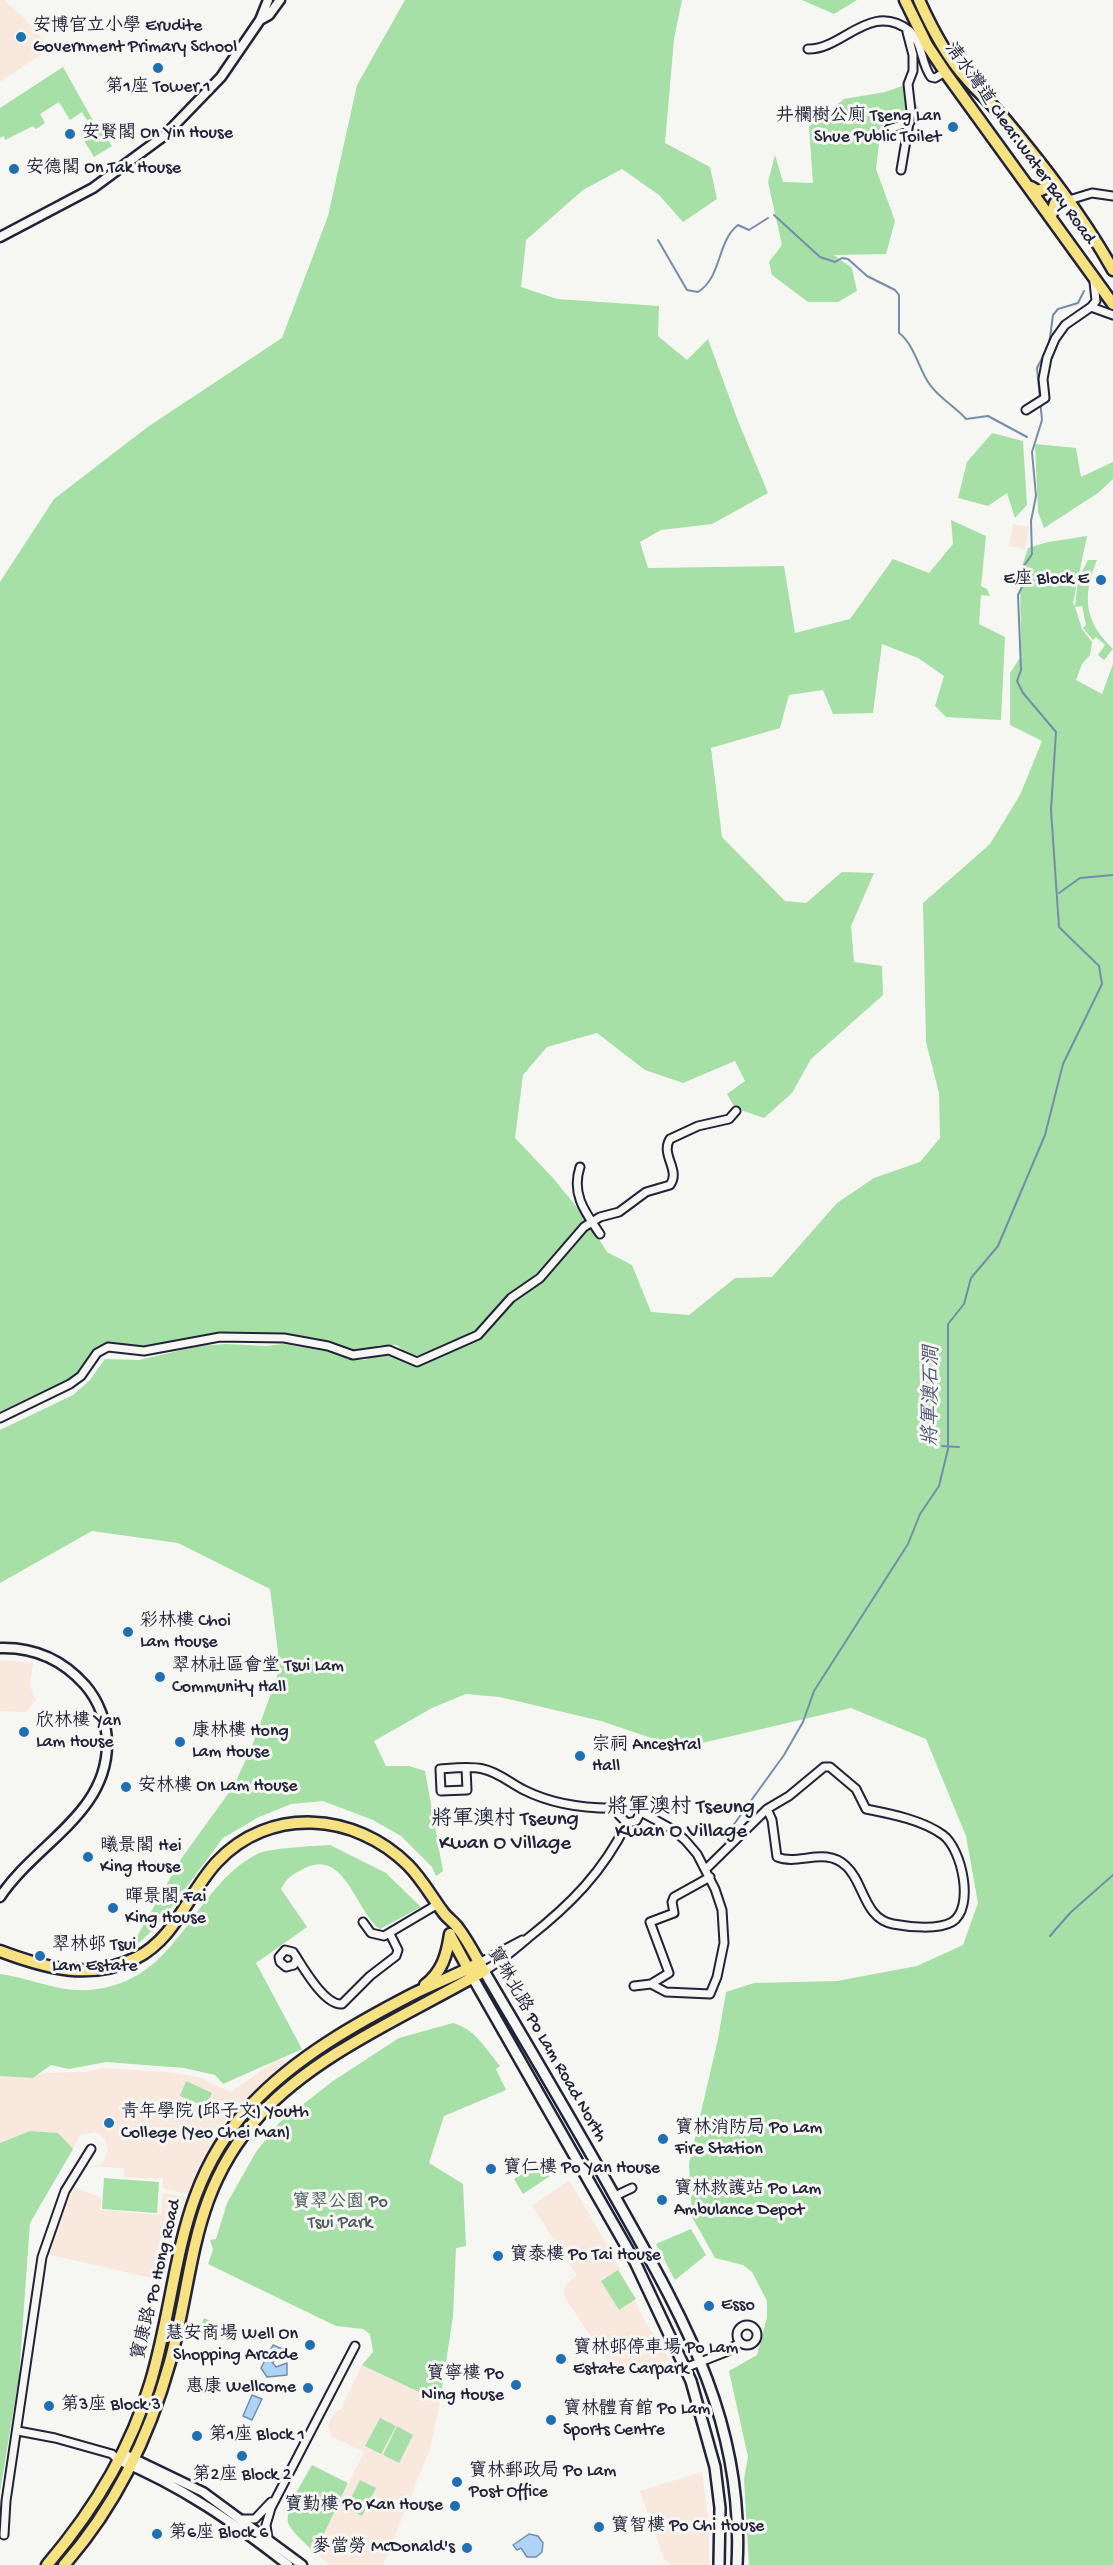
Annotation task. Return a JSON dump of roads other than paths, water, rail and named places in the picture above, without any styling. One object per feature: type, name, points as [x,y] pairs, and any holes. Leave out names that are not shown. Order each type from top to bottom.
[{"type":"main road","name":"清水灣道 Clear Water Bay Road","points":[[905,0],[927,45],[945,72],[1113,304]]},
{"type":"main road","name":"清水灣道 Clear Water Bay Road","points":[[919,0],[930,23],[965,77],[1000,113],[1046,170],[1069,200],[1113,270]]},
{"type":"main road","points":[[1028,185],[1038,191],[1048,187],[1046,170]]},
{"type":"main road","points":[[1051,216],[1055,203],[1069,200]]},
{"type":"main road","name":"寶琳北路 Po Lam Road North","points":[[0,1951],[54,1968],[79,1972],[99,1971],[128,1962],[152,1948],[165,1936],[204,1878],[228,1851],[248,1837],[290,1823],[333,1824],[380,1843],[408,1865],[459,1929],[615,2196],[664,2283],[703,2362],[719,2411],[731,2466],[738,2540],[737,2565]]},
{"type":"main road","name":"寶琳北路 Po Lam Road North","points":[[445,1914],[450,1934],[471,1973],[635,2262],[685,2368],[703,2416],[715,2467],[720,2508],[719,2565]]},
{"type":"main road","points":[[413,1994],[438,1973],[447,1955],[450,1934]]},
{"type":"main road","name":"寶康路 Po Hong Road","points":[[64,2565],[103,2514],[133,2462],[169,2363],[198,2224],[212,2188],[238,2142],[268,2106],[317,2066],[481,1967]]},
{"type":"main road","name":"寶康路 Po Hong Road","points":[[47,2565],[89,2511],[141,2411],[155,2367],[178,2250],[190,2206],[216,2151],[242,2115],[287,2072],[330,2042],[413,1994],[471,1973]]},
{"type":"street","points":[[0,237],[93,188],[165,135],[221,77],[260,20],[268,0]]},
{"type":"street","points":[[260,20],[269,15],[280,0]]},
{"type":"street","points":[[808,49],[819,47],[874,16],[885,15],[911,32],[922,50],[930,77],[935,78],[945,72]]},
{"type":"street","points":[[901,170],[910,122],[911,102],[908,84],[913,71],[912,44],[905,27]]},
{"type":"street","points":[[887,134],[889,129],[910,122]]},
{"type":"street","points":[[1069,200],[1092,193],[1113,196]]},
{"type":"street","points":[[0,230],[10,230]]},
{"type":"street","points":[[1026,410],[1046,394],[1043,379],[1055,339],[1065,325],[1091,307],[1097,294],[1090,271]]},
{"type":"street","points":[[1091,307],[1113,315]]},
{"type":"street","points":[[0,1418],[67,1386],[81,1376],[94,1355],[108,1347],[144,1351],[220,1337],[281,1338],[328,1346],[353,1355],[389,1350],[411,1360],[421,1361],[478,1335],[512,1298],[540,1278],[576,1233],[591,1222],[619,1212],[646,1192],[667,1188],[673,1182],[674,1176],[666,1149],[670,1139],[698,1126],[729,1119],[736,1112]]},
{"type":"street","points":[[580,1167],[575,1182],[578,1197],[600,1234]]},
{"type":"street","points":[[0,1648],[31,1649],[48,1656],[74,1674],[98,1705],[107,1737],[106,1764],[97,1789],[87,1805],[19,1871],[0,1897]]},
{"type":"street","points":[[706,1869],[766,1809],[789,1796],[824,1767],[834,1768],[856,1789],[866,1809],[892,1814],[946,1838],[964,1880],[961,1911],[955,1920],[943,1925],[890,1923],[868,1906],[853,1872],[845,1864],[823,1856],[777,1857],[772,1820],[766,1809]]},
{"type":"street","points":[[466,1768],[467,1790],[441,1791],[440,1769],[466,1768],[491,1771],[526,1791],[557,1802],[578,1806],[620,1808]]},
{"type":"street","points":[[641,1812],[636,1821],[627,1823],[619,1815],[620,1808],[627,1802],[633,1802],[641,1812],[672,1829],[685,1840],[710,1876],[720,1904],[724,1932],[722,1959],[710,1994],[666,1992],[651,1984]]},
{"type":"street","name":"寶康路 Po Hong Road","points":[[481,1967],[532,1935],[582,1892],[609,1856],[627,1823]]},
{"type":"street","points":[[634,1986],[651,1984],[669,1973],[650,1922],[674,1913],[672,1902],[674,1897],[710,1876]]},
{"type":"street","points":[[363,1922],[374,1935],[390,1934],[438,1904]]},
{"type":"street","points":[[296,1960],[303,1964],[325,1999],[334,2004],[342,2004],[370,1976],[396,1956],[398,1950],[390,1934]]},
{"type":"street","points":[[3,2535],[42,2257],[65,2191],[92,2149]]},
{"type":"street","points":[[615,2196],[633,2188]]},
{"type":"street","points":[[685,2368],[726,2352],[740,2342]]},
{"type":"street","points":[[268,2538],[267,2520],[355,2346]]},
{"type":"street","points":[[18,2431],[55,2438],[117,2456],[181,2479],[243,2520],[302,2565]]},
{"type":"street","points":[[133,2462],[213,2509],[288,2565]]},
{"type":"street","points":[[243,2520],[257,2518],[282,2488]]},
{"type":"water","points":[[273,2345],[287,2351],[287,2358],[272,2362],[276,2367],[287,2363],[287,2375],[267,2377],[261,2368]]},
{"type":"water","points":[[252,2395],[262,2399],[252,2420],[243,2416]]},
{"type":"water","points":[[529,2534],[538,2536],[543,2543],[542,2552],[536,2557],[527,2557],[521,2548],[517,2550],[513,2545]]},
{"type":"waterway","points":[[774,215],[820,257],[835,262],[842,258],[848,259],[867,276],[895,290],[899,295],[899,333],[908,343],[932,388],[966,419],[988,416],[1027,437]]},
{"type":"waterway","points":[[658,240],[687,290],[698,292],[706,285],[716,268],[731,232],[738,225],[749,230],[768,218]]},
{"type":"waterway","name":"將軍澳石澗","points":[[732,1827],[784,1755],[803,1722],[814,1691],[908,1544],[920,1514],[939,1486],[948,1449],[948,1324],[964,1304],[971,1278],[998,1246],[1045,1135],[1063,1064],[1102,984],[1099,966],[1059,927],[1051,810],[1056,732],[1023,693],[1017,681],[1021,670],[1018,595],[1023,585],[1024,566],[1032,554],[1031,521],[1036,496],[1032,452],[1042,420],[1037,368],[1049,345],[1053,315],[1058,309],[1078,303],[1084,291]]},
{"type":"waterway","points":[[1059,893],[1080,878],[1113,875]]},
{"type":"waterway","name":"將軍澳石澗","points":[[942,1446],[959,1447]]},
{"type":"waterway","points":[[1050,1936],[1070,1913],[1113,1875]]},
{"type":"place","name":"安博官立小學 Erudite Government Primary School","points":[[21,37]]},
{"type":"place","name":"第1座 Tower 1","points":[[158,68]]},
{"type":"place","name":"井欄樹公廁 Tseng Lan Shue Public Toilet","points":[[953,127]]},
{"type":"place","name":"安賢閣 On Yin House","points":[[70,134]]},
{"type":"place","name":"安德閣 On Tak House","points":[[14,169]]},
{"type":"place","name":"E座 Block E","points":[[1101,580]]},
{"type":"place","name":"彩林樓 Choi Lam House","points":[[128,1632]]},
{"type":"place","name":"翠林社區會堂 Tsui Lam Community Hall","points":[[160,1677]]},
{"type":"place","name":"欣林樓 Yan Lam House","points":[[24,1732]]},
{"type":"place","name":"康林樓 Hong Lam House","points":[[180,1742]]},
{"type":"place","name":"宗祠 Ancestral Hall","points":[[580,1756]]},
{"type":"place","name":"安林樓 On Lam House","points":[[126,1787]]},
{"type":"place","name":"曦景閣 Hei King House","points":[[88,1857]]},
{"type":"place","name":"暉景閣 Fai King House","points":[[113,1908]]},
{"type":"place","name":"翠林邨 Tsui Lam Estate","points":[[40,1956]]},
{"type":"place","name":"青年學院 (邱子文) Youth College (Yeo Chei Man)","points":[[109,2123]]},
{"type":"place","name":"寶林消防局 Po Lam Fire Station","points":[[663,2139]]},
{"type":"place","name":"寶仁樓 Po Yan House","points":[[491,2169]]},
{"type":"place","name":"寶林救護站 Po Lam Ambulance Depot","points":[[662,2200]]},
{"type":"place","name":"寶泰樓 Po Tai House","points":[[498,2256]]},
{"type":"place","name":"Esso","points":[[709,2306]]},
{"type":"place","name":"慧安商場 Well On Shopping Arcade","points":[[310,2345]]},
{"type":"place","name":"寶林邨停車場 Po Lam Estate Carpark","points":[[561,2359]]},
{"type":"place","name":"寶寧樓 Po Ning House","points":[[516,2385]]},
{"type":"place","name":"惠康 Wellcome","points":[[308,2388]]},
{"type":"place","name":"第3座 Block 3","points":[[49,2406]]},
{"type":"place","name":"寶林體育館 Po Lam Sports Centre","points":[[551,2420]]},
{"type":"place","name":"第1座 Block 1","points":[[197,2436]]},
{"type":"place","name":"第2座 Block 2","points":[[242,2456]]},
{"type":"place","name":"寶林郵政局 Po Lam Post Office","points":[[457,2482]]},
{"type":"place","name":"寶勤樓 Po Kan House","points":[[455,2506]]},
{"type":"place","name":"寶智樓 Po Chi House","points":[[599,2527]]},
{"type":"place","name":"第6座 Block 6","points":[[157,2534]]},
{"type":"place","name":"麥當勞 McDonald's","points":[[467,2548]]},
{"type":"district","name":"將軍澳村 Tseung Kwan O Village","points":[[681,1821]]},
{"type":"district","name":"將軍澳村 Tseung Kwan O Village","points":[[505,1833]]},
{"type":"park label","name":"寶翠公園 Po Tsui Park","points":[[340,2213]]}]
